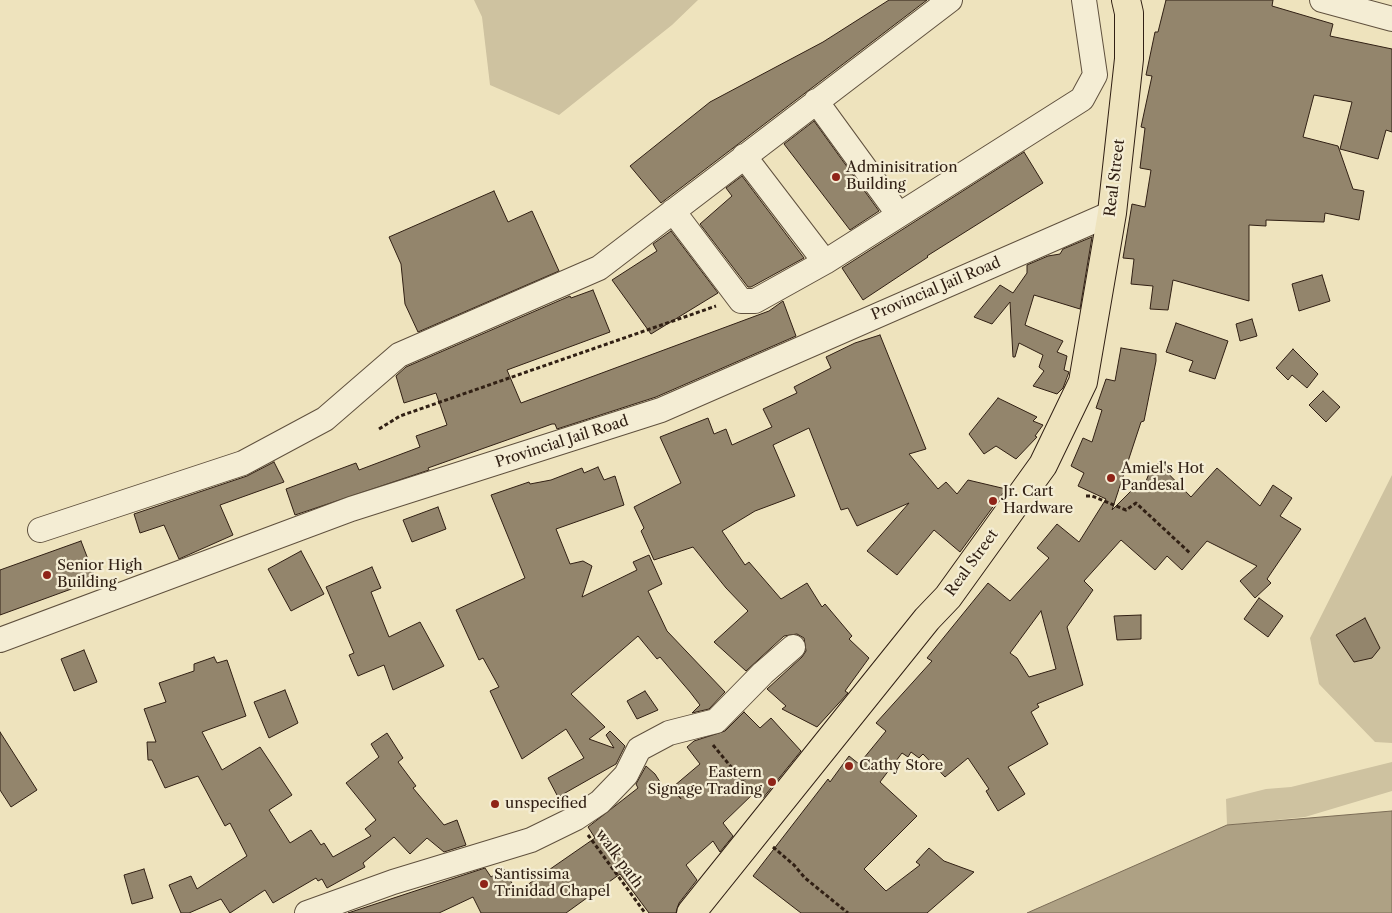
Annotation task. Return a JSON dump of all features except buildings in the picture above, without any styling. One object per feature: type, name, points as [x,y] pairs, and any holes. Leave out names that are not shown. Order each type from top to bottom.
[{"type":"main road","name":"Real Street","points":[[691,913],[920,627],[948,597],[1043,464],[1083,382],[1112,213],[1129,59],[1132,4]]},
{"type":"street","points":[[40,530],[243,463],[325,419],[399,355],[599,268],[950,0]]},
{"type":"street","points":[[673,211],[741,301],[755,301],[825,262],[1082,99],[1095,75],[1084,0]]},
{"type":"street","points":[[1322,0],[1392,20]]},
{"type":"street","points":[[816,101],[899,215]]},
{"type":"street","points":[[744,156],[825,262]]},
{"type":"street","name":"Provincial Jail Road","points":[[0,640],[351,509],[661,410],[1112,213]]},
{"type":"street","points":[[308,913],[394,882],[532,840],[576,818],[600,802],[626,775],[639,749],[669,733],[716,721],[763,673],[793,646]]},
{"type":"path","points":[[379,429],[400,416],[638,331],[721,304],[741,301]]},
{"type":"path","points":[[1086,496],[1092,496],[1126,510],[1136,502],[1190,554]]},
{"type":"path","points":[[698,726],[753,794],[764,822],[794,865],[805,878],[848,913]]},
{"type":"path","name":"walk path","points":[[576,818],[645,913]]},
{"type":"shaded area","points":[[474,0],[698,0],[672,25],[559,115],[490,85],[482,17]]},
{"type":"shaded area","points":[[1392,475],[1392,743],[1375,742],[1319,684],[1310,638]]},
{"type":"shaded area","points":[[1392,762],[1392,791],[1305,817],[1227,825],[1226,799],[1266,789],[1291,787]]},
{"type":"shaded area","points":[[1392,811],[1392,913],[1027,913],[1227,825]]},
{"type":"place","name":"Adminisitration Building","points":[[836,177]]},
{"type":"place","name":"Amiel's Hot Pandesal","points":[[1111,478]]},
{"type":"place","name":"Jr. Cart Hardware","points":[[993,501]]},
{"type":"place","name":"Senior High Building","points":[[47,575]]},
{"type":"place","name":"Cathy Store","points":[[849,766]]},
{"type":"place","name":"Eastern Signage Trading","points":[[772,782]]},
{"type":"place","name":"unspecified","points":[[495,804]]},
{"type":"place","name":"Santissima Trinidad Chapel","points":[[484,884]]}]
